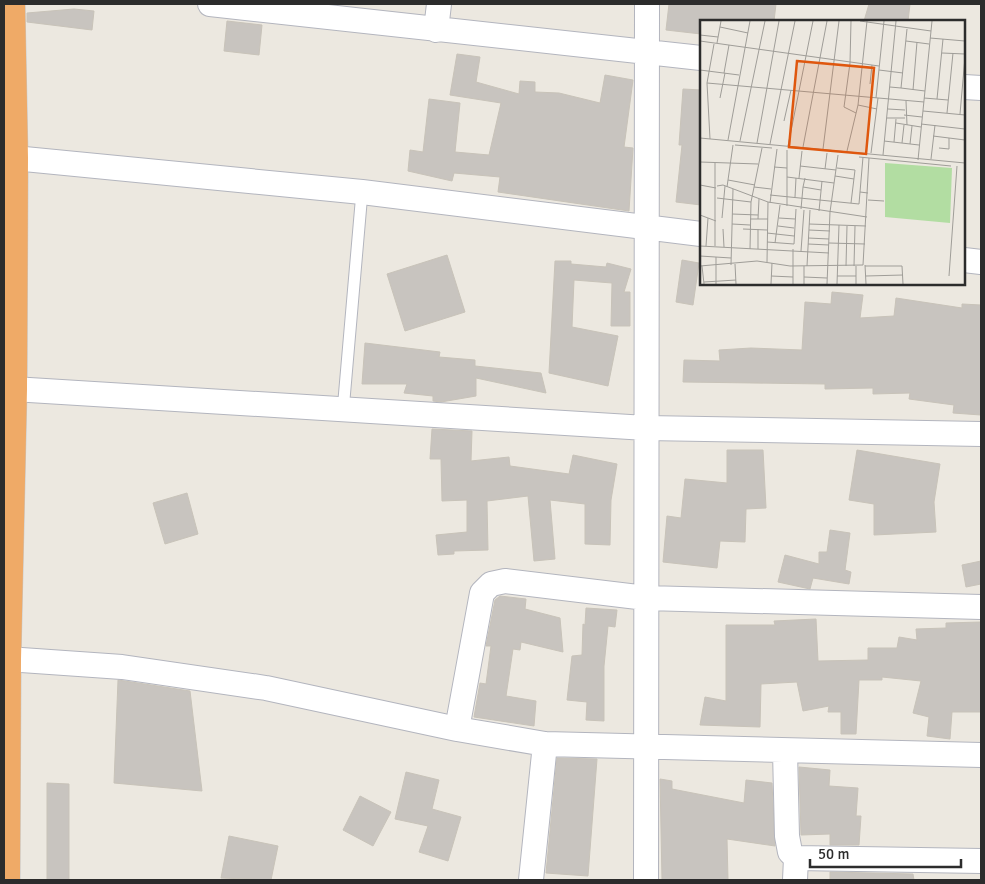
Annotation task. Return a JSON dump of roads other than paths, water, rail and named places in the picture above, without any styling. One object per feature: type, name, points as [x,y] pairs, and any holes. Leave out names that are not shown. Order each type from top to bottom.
[{"type":"highway","points":[[6,880],[7,658],[14,389],[14,158],[11,4]]},
{"type":"street","points":[[210,4],[700,58]]},
{"type":"street","points":[[436,30],[439,4]]},
{"type":"street","points":[[646,880],[647,4]]},
{"type":"street","points":[[965,86],[981,88]]},
{"type":"street","points":[[14,158],[362,192],[647,229],[700,234]]},
{"type":"street","points":[[965,260],[981,262]]},
{"type":"street","points":[[14,389],[343,411],[646,428],[981,434]]},
{"type":"street","points":[[457,729],[482,593],[491,584],[506,581],[646,598],[981,607]]},
{"type":"street","points":[[7,658],[122,668],[266,688],[457,729],[545,744],[981,755]]},
{"type":"street","points":[[531,880],[545,744]]},
{"type":"street","points":[[785,751],[787,836],[796,869],[981,861]]},
{"type":"lane","points":[[343,411],[362,192]]}]
